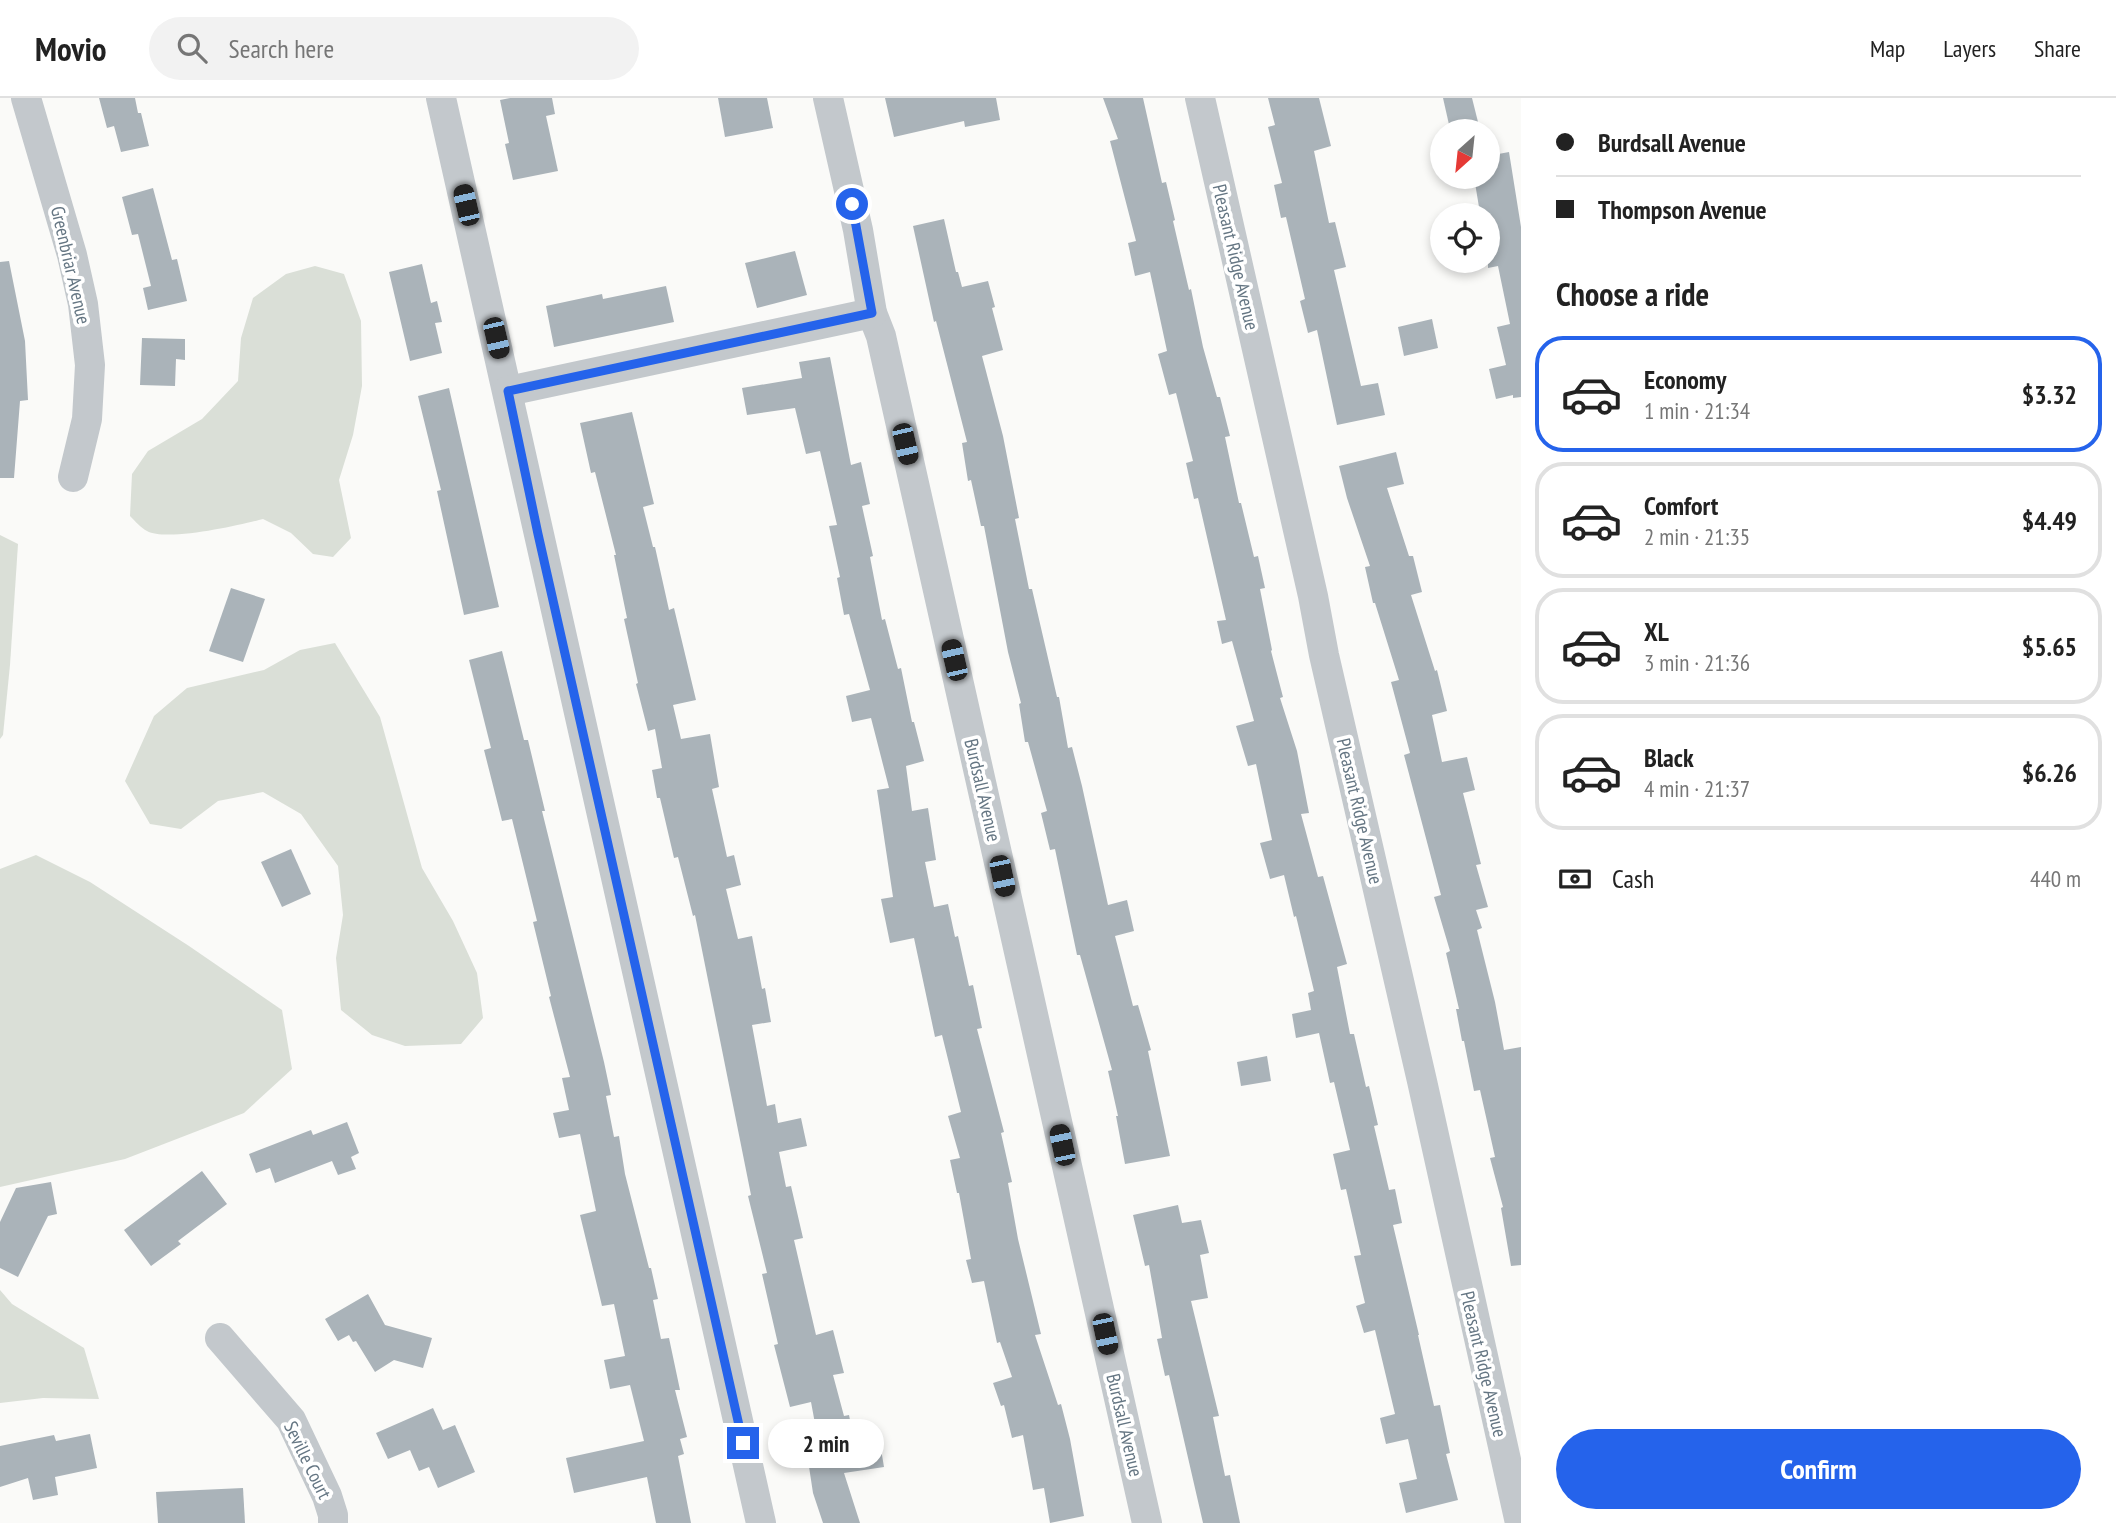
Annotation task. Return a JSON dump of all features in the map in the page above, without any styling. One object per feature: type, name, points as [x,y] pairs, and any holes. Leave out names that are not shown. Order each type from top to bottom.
[{"type":"street","name":"Greenbriar Avenue","points":[[26,98],[72,255],[83,304],[90,365],[88,419],[73,477]]},
{"type":"street","points":[[441,98],[761,1523]]},
{"type":"street","name":"Burdsall Avenue","points":[[828,98],[858,230],[872,313],[884,349],[1147,1523]]},
{"type":"street","name":"Pleasant Ridge Avenue","points":[[1200,98],[1520,1523]]},
{"type":"street","points":[[508,391],[872,313]]},
{"type":"street","name":"Seville Court","points":[[220,1338],[291,1420],[327,1496],[333,1523]]},
{"type":"shaded area","points":[[315,266],[344,274],[361,321],[362,386],[353,435],[339,480],[351,538],[333,557],[313,554],[291,533],[263,519],[186,534],[157,534],[145,530],[130,516],[132,474],[148,451],[202,419],[238,381],[241,338],[253,298],[286,274]]},
{"type":"shaded area","points":[[0,535],[18,544],[10,665],[3,735],[0,739]]},
{"type":"shaded area","points":[[335,643],[380,717],[422,868],[453,921],[477,973],[483,1018],[461,1044],[405,1046],[372,1035],[341,1010],[336,958],[343,915],[338,866],[301,814],[263,792],[218,801],[181,829],[150,824],[125,781],[154,716],[187,688],[264,670],[300,650]]},
{"type":"shaded area","points":[[36,855],[90,882],[282,1010],[292,1069],[244,1113],[125,1159],[0,1187],[0,869]]},
{"type":"shaded area","points":[[0,1290],[12,1304],[84,1348],[99,1399],[43,1398],[0,1403]]},
{"type":"building","points":[[99,98],[135,98],[149,146],[121,152],[114,126],[107,128]]},
{"type":"building","points":[[552,98],[555,114],[546,116],[558,171],[513,180],[505,144],[509,143],[500,100]]},
{"type":"building","points":[[718,98],[767,98],[773,128],[725,137]]},
{"type":"building","points":[[885,98],[996,98],[1000,120],[965,127],[964,121],[894,137]]},
{"type":"building","points":[[1103,98],[1143,98],[1162,183],[1166,182],[1203,347],[1230,436],[1225,437],[1239,503],[1254,557],[1258,556],[1265,588],[1260,589],[1271,651],[1283,697],[1280,698],[1297,751],[1309,813],[1301,814],[1318,877],[1323,876],[1347,964],[1337,967],[1350,1034],[1354,1034],[1366,1087],[1369,1086],[1378,1125],[1374,1126],[1389,1190],[1395,1189],[1402,1223],[1393,1225],[1434,1406],[1440,1405],[1450,1453],[1446,1454],[1458,1500],[1406,1513],[1399,1483],[1417,1479],[1408,1439],[1386,1444],[1380,1418],[1395,1414],[1375,1330],[1364,1333],[1356,1306],[1365,1303],[1354,1256],[1361,1255],[1346,1189],[1341,1190],[1333,1154],[1350,1150],[1334,1082],[1330,1083],[1319,1033],[1296,1038],[1292,1014],[1311,1010],[1308,993],[1314,991],[1284,875],[1270,879],[1260,843],[1272,840],[1256,764],[1248,766],[1236,726],[1254,721],[1232,641],[1222,644],[1217,621],[1226,620],[1198,498],[1194,499],[1186,463],[1193,461],[1176,393],[1169,395],[1158,354],[1167,351],[1150,272],[1135,276],[1128,243],[1136,241],[1110,141],[1118,139]]},
{"type":"building","points":[[1268,98],[1319,98],[1331,146],[1314,151],[1329,223],[1335,222],[1346,267],[1334,270],[1361,386],[1378,383],[1385,415],[1337,425],[1317,330],[1308,333],[1300,301],[1305,299],[1286,217],[1281,218],[1274,185],[1282,183],[1268,127],[1275,125]]},
{"type":"building","points":[[1443,98],[1472,98],[1477,119],[1448,119]]},
{"type":"building","points":[[1509,152],[1521,227],[1521,397],[1513,398],[1513,395],[1496,399],[1489,369],[1506,365],[1497,327],[1510,324],[1499,273],[1500,203],[1478,203],[1476,189],[1500,189],[1500,154]]},
{"type":"building","points":[[153,188],[172,260],[177,259],[187,301],[148,310],[143,288],[151,286],[138,234],[132,235],[122,197]]},
{"type":"building","points":[[944,219],[962,287],[988,281],[995,307],[992,308],[1003,350],[982,356],[1003,436],[1029,589],[1032,589],[1059,697],[1068,748],[1072,747],[1082,786],[1108,905],[1127,900],[1134,931],[1115,936],[1133,1006],[1138,1005],[1151,1050],[1148,1051],[1170,1156],[1125,1164],[1108,1071],[1112,1070],[1080,955],[1077,955],[1055,849],[1050,850],[1041,813],[1047,811],[1028,742],[1025,742],[1021,703],[1008,652],[984,526],[981,526],[971,480],[968,481],[962,443],[967,442],[936,321],[934,322],[913,226]]},
{"type":"building","points":[[795,251],[807,295],[757,308],[745,263]]},
{"type":"building","points":[[9,261],[25,341],[28,400],[20,401],[14,478],[0,478],[0,262]]},
{"type":"building","points":[[422,264],[431,303],[437,301],[442,322],[435,323],[442,353],[410,361],[389,272]]},
{"type":"building","points":[[666,286],[674,322],[554,347],[546,306],[602,294],[603,299]]},
{"type":"building","points":[[1432,319],[1438,348],[1404,356],[1398,327]]},
{"type":"building","points":[[142,338],[185,339],[185,360],[176,359],[175,386],[140,385]]},
{"type":"building","points":[[830,357],[851,465],[861,462],[870,504],[862,506],[873,556],[870,557],[882,620],[885,619],[898,669],[901,668],[912,722],[924,761],[906,766],[912,811],[928,808],[936,860],[925,862],[934,907],[948,904],[969,986],[973,985],[982,1028],[977,1029],[1004,1132],[1001,1133],[1012,1182],[1008,1183],[1018,1239],[1041,1334],[1035,1335],[1058,1405],[1061,1404],[1070,1439],[1084,1516],[1050,1523],[1044,1488],[1033,1490],[1023,1435],[1012,1438],[1004,1405],[1001,1406],[993,1383],[1012,1377],[1000,1342],[997,1343],[984,1281],[972,1283],[966,1260],[971,1259],[950,1160],[960,1158],[948,1116],[961,1112],[942,1035],[935,1037],[914,938],[890,943],[881,899],[893,897],[877,790],[889,788],[871,718],[852,722],[846,696],[870,690],[849,614],[844,615],[837,578],[840,577],[829,526],[837,525],[820,451],[806,454],[795,408],[747,415],[742,388],[802,378],[799,362]]},
{"type":"building","points":[[449,388],[499,607],[464,615],[437,491],[441,490],[418,396]]},
{"type":"building","points":[[632,412],[654,504],[643,507],[669,610],[674,608],[696,700],[673,705],[681,739],[710,734],[719,787],[712,789],[727,857],[734,855],[741,885],[726,889],[738,939],[752,936],[762,989],[765,988],[771,1022],[752,1025],[767,1106],[775,1104],[778,1123],[801,1118],[807,1146],[779,1152],[786,1187],[791,1186],[803,1238],[794,1240],[816,1335],[833,1330],[844,1373],[833,1375],[844,1416],[849,1415],[853,1435],[878,1431],[884,1467],[844,1473],[860,1523],[823,1523],[813,1493],[806,1447],[819,1445],[811,1402],[790,1407],[774,1345],[778,1344],[762,1274],[767,1273],[748,1196],[751,1195],[695,915],[693,916],[678,857],[674,858],[660,798],[657,798],[652,770],[662,768],[655,729],[648,731],[636,684],[638,683],[624,619],[627,618],[616,555],[595,472],[591,473],[580,423]]},
{"type":"building","points":[[1396,452],[1404,484],[1387,488],[1409,556],[1413,556],[1422,592],[1411,595],[1435,671],[1437,670],[1447,711],[1432,715],[1442,762],[1467,757],[1475,790],[1463,793],[1481,864],[1476,865],[1488,907],[1476,910],[1482,928],[1477,930],[1504,1050],[1521,1047],[1521,1265],[1511,1266],[1501,1208],[1503,1207],[1490,1158],[1495,1157],[1480,1090],[1474,1091],[1462,1041],[1456,1009],[1459,1009],[1446,953],[1450,951],[1434,897],[1441,895],[1404,755],[1410,753],[1391,682],[1399,680],[1373,603],[1365,567],[1370,566],[1339,466]]},
{"type":"building","points":[[231,588],[265,599],[243,662],[209,651]]},
{"type":"building","points":[[502,651],[524,740],[528,740],[545,811],[542,811],[604,1062],[611,1095],[606,1096],[614,1137],[619,1136],[625,1174],[651,1268],[658,1299],[653,1300],[661,1339],[669,1338],[680,1390],[675,1390],[687,1437],[680,1439],[684,1454],[678,1456],[691,1523],[656,1523],[647,1477],[574,1493],[566,1458],[644,1441],[630,1385],[610,1389],[604,1360],[625,1356],[614,1304],[602,1306],[580,1215],[596,1211],[580,1134],[559,1138],[553,1113],[569,1110],[562,1078],[570,1077],[549,997],[551,996],[533,922],[537,921],[512,819],[502,821],[484,750],[491,748],[469,660]]},
{"type":"building","points":[[291,849],[311,894],[282,907],[261,862]]},
{"type":"building","points":[[1267,1056],[1271,1081],[1241,1086],[1237,1062]]},
{"type":"building","points":[[347,1122],[359,1153],[351,1157],[356,1169],[338,1175],[332,1161],[275,1183],[270,1168],[256,1173],[249,1154],[311,1130],[313,1135]]},
{"type":"building","points":[[202,1171],[227,1204],[178,1241],[181,1244],[151,1266],[124,1230]]},
{"type":"building","points":[[51,1182],[57,1214],[48,1216],[18,1277],[0,1268],[0,1222],[16,1188]]},
{"type":"building","points":[[1178,1205],[1182,1223],[1201,1220],[1209,1253],[1200,1255],[1208,1298],[1191,1301],[1219,1416],[1213,1417],[1225,1476],[1230,1475],[1240,1523],[1203,1523],[1169,1375],[1165,1376],[1157,1339],[1162,1338],[1149,1265],[1145,1266],[1133,1215]]},
{"type":"building","points":[[368,1294],[385,1325],[432,1338],[423,1368],[394,1360],[375,1372],[356,1341],[353,1342],[349,1335],[338,1341],[325,1319]]},
{"type":"building","points":[[433,1408],[443,1430],[455,1425],[475,1472],[438,1488],[429,1467],[419,1471],[410,1450],[388,1459],[376,1433]]},
{"type":"building","points":[[90,1434],[97,1468],[55,1477],[58,1495],[33,1500],[28,1478],[0,1487],[0,1446],[54,1435],[56,1441]]},
{"type":"building","points":[[243,1488],[245,1523],[158,1523],[156,1492]]},
{"type":"route","points":[[743,1443],[508,391],[872,313],[852,204]]}]
